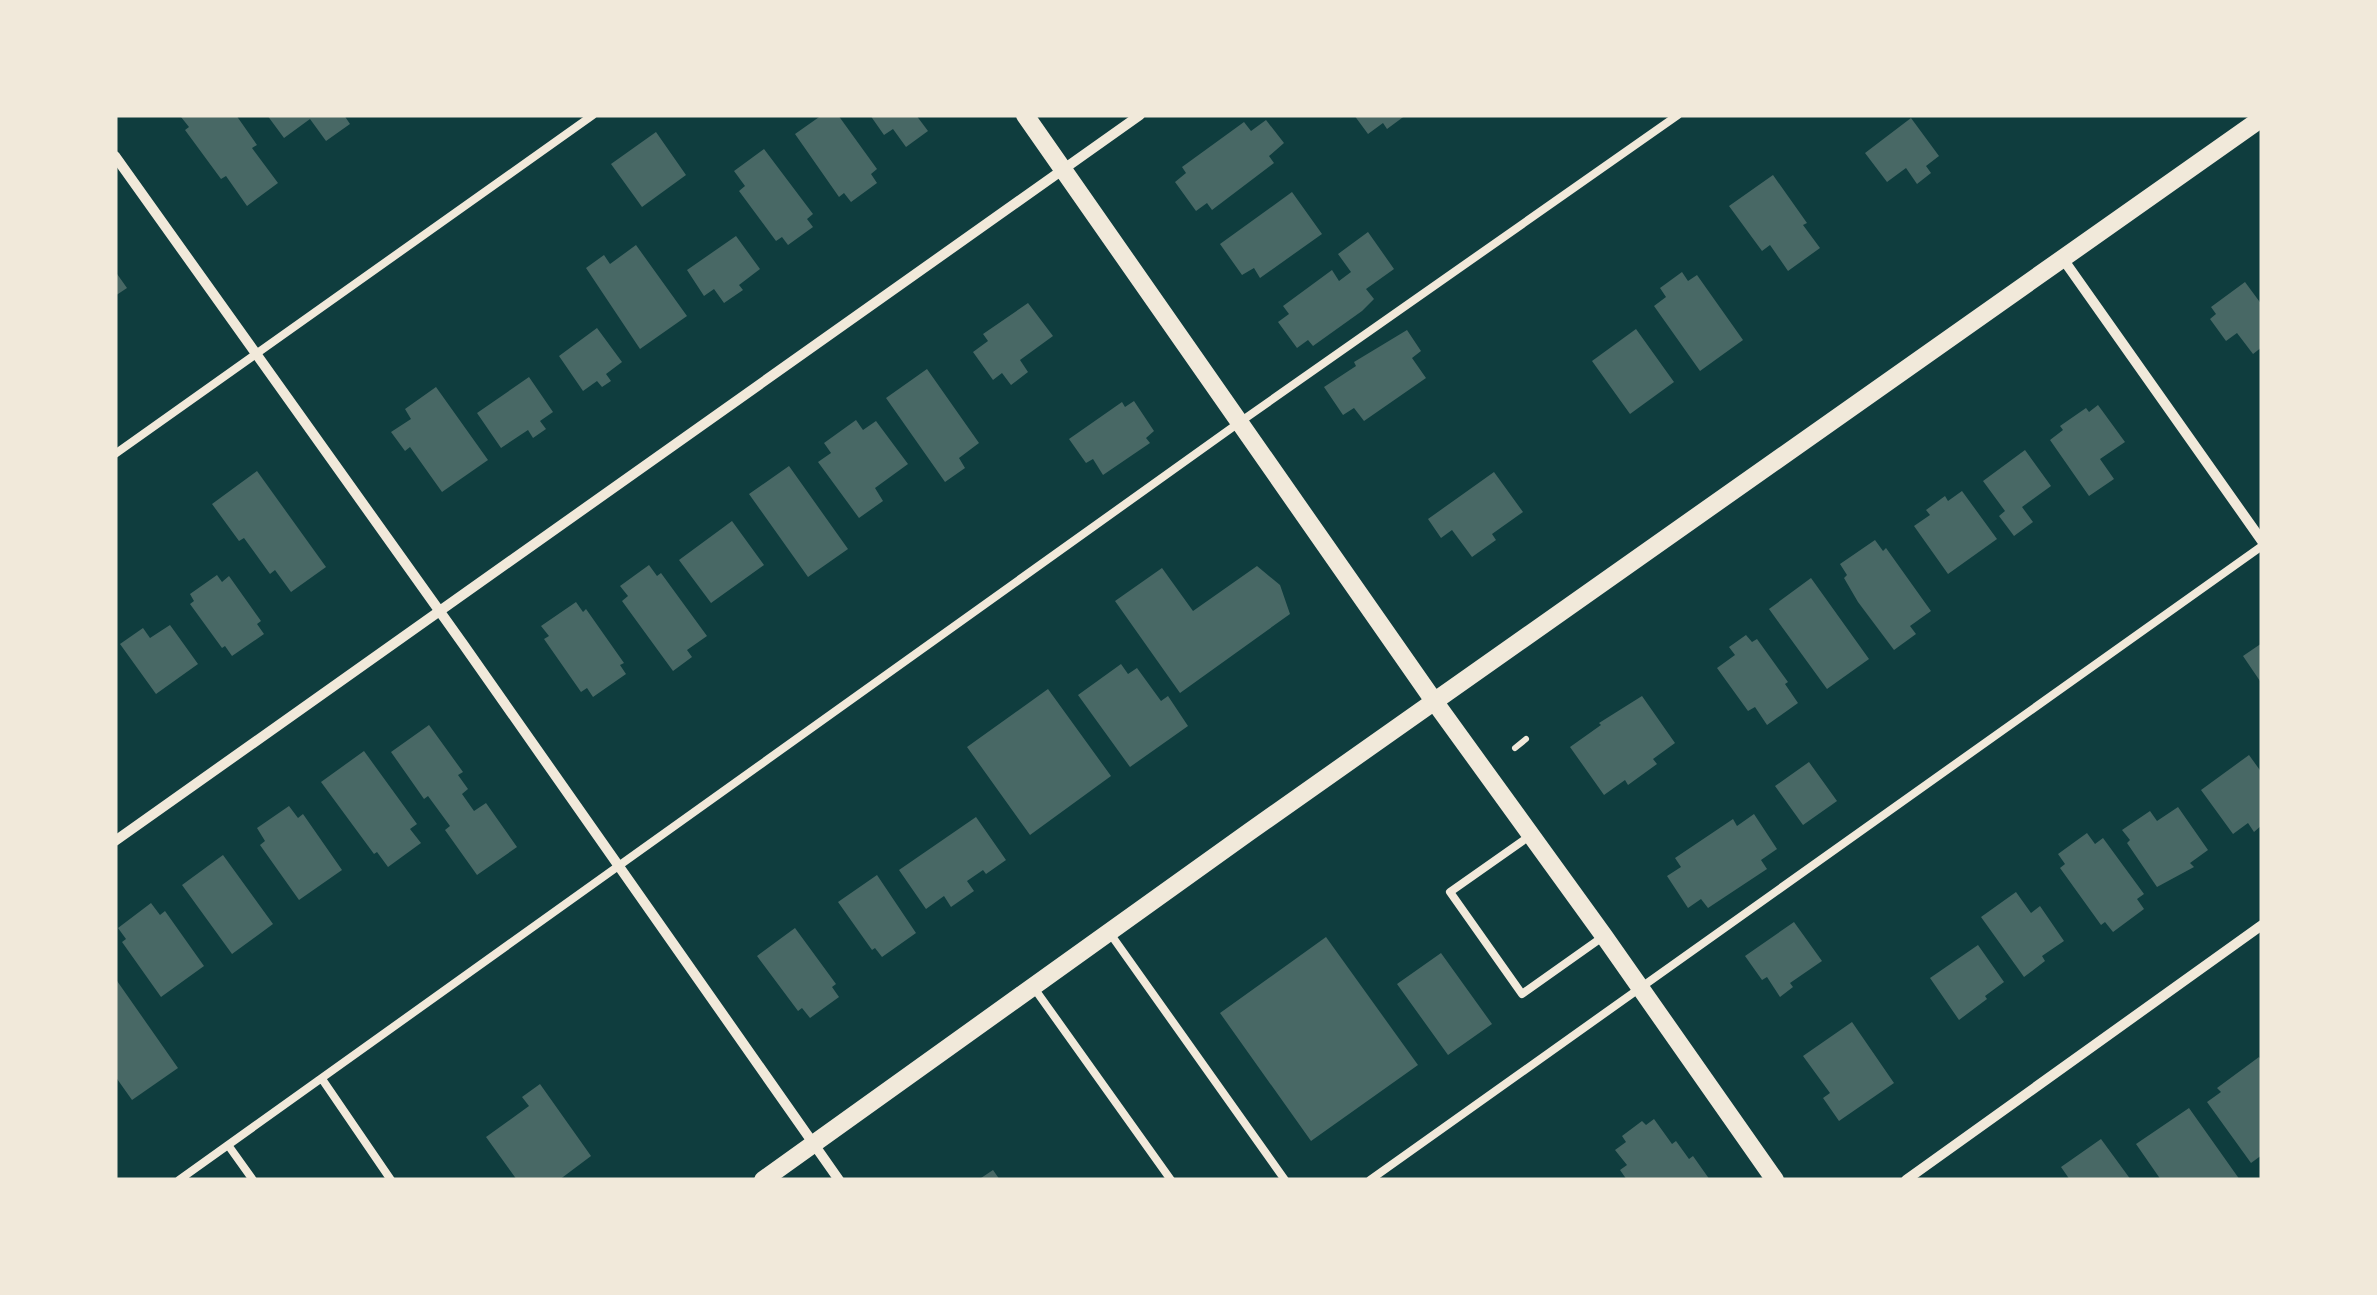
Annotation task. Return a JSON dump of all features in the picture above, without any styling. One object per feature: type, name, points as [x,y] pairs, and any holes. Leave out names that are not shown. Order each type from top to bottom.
[{"type":"street","points":[[1025,115],[1434,701],[1775,1180]]},
{"type":"street","points":[[115,841],[1140,115]]},
{"type":"street","points":[[762,1180],[2262,118]]},
{"type":"street","points":[[115,156],[440,611],[838,1180]]},
{"type":"street","points":[[2064,258],[2262,544]]},
{"type":"street","points":[[1906,1180],[2262,924]]},
{"type":"lane","points":[[115,454],[593,115]]},
{"type":"lane","points":[[179,1180],[1240,422],[1678,115]]},
{"type":"lane","points":[[1370,1180],[2262,544]]},
{"type":"lane","points":[[1531,834],[1450,892],[1522,994],[1604,936]]},
{"type":"lane","points":[[1110,932],[1286,1180]]},
{"type":"lane","points":[[1033,987],[1171,1180]]},
{"type":"lane","points":[[322,1079],[392,1180]]},
{"type":"lane","points":[[228,1144],[254,1180]]},
{"type":"path","points":[[1515,748],[1526,740]]},
{"type":"building","points":[[236,115],[257,145],[252,148],[278,183],[247,206],[226,176],[221,179],[185,130],[189,127],[181,117]]},
{"type":"building","points":[[267,115],[344,115],[350,124],[326,141],[310,119],[284,138]]},
{"type":"building","points":[[822,115],[838,115],[877,169],[871,174],[877,183],[851,202],[844,193],[839,197],[795,134]]},
{"type":"building","points":[[870,115],[916,115],[928,131],[906,147],[893,129],[884,135]]},
{"type":"building","points":[[1354,115],[1406,115],[1387,129],[1383,123],[1368,134]]},
{"type":"building","points":[[1911,118],[1939,156],[1926,166],[1931,173],[1917,184],[1906,168],[1887,182],[1865,153]]},
{"type":"building","points":[[1266,120],[1284,143],[1269,156],[1274,163],[1212,210],[1207,203],[1196,211],[1175,182],[1186,173],[1182,167],[1244,122],[1251,131]]},
{"type":"building","points":[[656,132],[686,175],[642,207],[611,164]]},
{"type":"building","points":[[764,149],[813,214],[807,219],[813,227],[788,245],[782,237],[776,241],[739,191],[745,186],[734,171]]},
{"type":"building","points":[[1773,175],[1820,248],[1788,271],[1770,245],[1762,251],[1729,206]]},
{"type":"building","points":[[1292,192],[1322,234],[1260,278],[1254,268],[1242,275],[1220,244]]},
{"type":"building","points":[[1368,232],[1394,269],[1366,289],[1374,299],[1362,311],[1313,346],[1308,340],[1297,348],[1278,322],[1289,314],[1283,306],[1332,270],[1339,281],[1351,272],[1338,254]]},
{"type":"building","points":[[736,236],[760,269],[739,285],[743,290],[724,303],[714,289],[704,296],[687,270]]},
{"type":"building","points":[[636,245],[687,316],[640,349],[586,268],[604,255],[610,264]]},
{"type":"building","points":[[115,271],[127,288],[115,296]]},
{"type":"building","points":[[1682,272],[1688,281],[1697,275],[1743,340],[1700,371],[1654,306],[1666,297],[1660,288]]},
{"type":"building","points":[[2245,282],[2262,305],[2262,347],[2253,354],[2237,333],[2226,341],[2210,319],[2216,314],[2211,307]]},
{"type":"building","points":[[1028,303],[1053,336],[1020,360],[1028,372],[1011,385],[1002,373],[993,380],[973,352],[988,341],[983,334]]},
{"type":"building","points":[[597,328],[622,362],[606,374],[611,381],[602,387],[597,381],[583,391],[559,356]]},
{"type":"building","points":[[1636,329],[1674,382],[1630,414],[1592,361]]},
{"type":"building","points":[[1407,330],[1421,351],[1412,358],[1426,378],[1364,421],[1354,408],[1343,415],[1324,387],[1356,366],[1354,362]]},
{"type":"building","points":[[927,369],[979,443],[959,458],[965,468],[945,482],[886,398]]},
{"type":"building","points":[[529,377],[553,412],[540,421],[546,429],[533,438],[528,430],[501,448],[477,413]]},
{"type":"building","points":[[436,387],[488,460],[442,492],[410,447],[405,451],[391,432],[411,419],[405,409]]},
{"type":"building","points":[[1134,401],[1154,431],[1146,438],[1150,443],[1103,475],[1093,459],[1086,463],[1069,439],[1122,402],[1125,407]]},
{"type":"building","points":[[2098,405],[2125,442],[2100,459],[2114,479],[2089,496],[2050,440],[2063,430],[2060,426],[2086,408],[2089,412]]},
{"type":"building","points":[[856,420],[863,430],[876,421],[908,464],[875,488],[883,501],[859,518],[818,462],[831,453],[824,443]]},
{"type":"building","points":[[2025,450],[2051,486],[2022,507],[2033,522],[2014,536],[1999,516],[2005,511],[1983,481]]},
{"type":"building","points":[[789,466],[848,549],[808,577],[749,494]]},
{"type":"building","points":[[257,471],[326,567],[291,592],[275,570],[270,574],[244,538],[239,541],[212,504]]},
{"type":"building","points":[[1494,472],[1523,512],[1492,534],[1496,540],[1472,557],[1452,530],[1441,538],[1428,519]]},
{"type":"building","points":[[1962,491],[1997,539],[1948,574],[1914,526],[1930,515],[1926,510],[1945,496],[1948,501]]},
{"type":"building","points":[[732,521],[764,565],[711,603],[679,560]]},
{"type":"building","points":[[1875,540],[1883,551],[1886,548],[1931,611],[1910,626],[1916,634],[1894,650],[1858,602],[1840,564]]},
{"type":"building","points":[[649,565],[657,576],[661,573],[707,636],[687,650],[692,657],[673,671],[622,601],[628,596],[620,586]]},
{"type":"building","points":[[1257,566],[1280,585],[1290,614],[1180,693],[1115,601],[1162,568],[1193,611]]},
{"type":"building","points":[[217,575],[222,582],[229,576],[261,621],[257,624],[264,634],[232,656],[190,604],[194,601],[190,594]]},
{"type":"building","points":[[1811,578],[1869,659],[1827,689],[1769,609]]},
{"type":"building","points":[[576,602],[583,612],[586,609],[624,663],[620,665],[626,674],[593,697],[587,688],[581,692],[544,639],[549,636],[541,626]]},
{"type":"building","points":[[170,625],[198,664],[156,694],[120,644],[143,628],[150,638]]},
{"type":"building","points":[[1746,635],[1752,642],[1757,639],[1798,703],[1767,725],[1755,707],[1748,711],[1717,668],[1735,655],[1729,647]]},
{"type":"building","points":[[2262,643],[2262,684],[2243,656]]},
{"type":"building","points":[[1121,664],[1128,674],[1137,668],[1161,701],[1168,696],[1188,726],[1130,767],[1078,695]]},
{"type":"building","points":[[1048,689],[1111,776],[1030,835],[967,747]]},
{"type":"building","points":[[1642,696],[1675,743],[1653,759],[1657,764],[1628,785],[1625,780],[1604,795],[1570,747]]},
{"type":"building","points":[[429,725],[463,772],[458,775],[468,789],[462,794],[474,811],[486,803],[517,847],[477,875],[445,830],[450,826],[428,796],[424,799],[391,752]]},
{"type":"building","points":[[364,751],[417,824],[410,829],[421,843],[388,867],[321,782]]},
{"type":"building","points":[[2249,755],[2262,773],[2262,825],[2254,832],[2248,823],[2233,834],[2201,790]]},
{"type":"building","points":[[1809,762],[1837,801],[1803,825],[1775,786]]},
{"type":"building","points":[[289,806],[298,818],[303,814],[342,870],[299,900],[260,845],[265,841],[257,828]]},
{"type":"building","points":[[2178,807],[2208,850],[2190,863],[2194,867],[2157,887],[2122,830],[2150,811],[2157,821]]},
{"type":"building","points":[[1754,814],[1777,849],[1761,860],[1767,869],[1708,908],[1701,899],[1688,908],[1667,876],[1681,867],[1675,858],[1733,819],[1737,826]]},
{"type":"building","points":[[976,817],[1006,860],[967,881],[974,891],[951,907],[944,896],[926,909],[899,870]]},
{"type":"building","points":[[2087,833],[2095,844],[2103,838],[2144,894],[2137,899],[2144,909],[2113,932],[2105,922],[2101,925],[2060,868],[2065,864],[2058,854]]},
{"type":"building","points":[[223,855],[273,924],[232,954],[182,885]]},
{"type":"building","points":[[877,875],[916,933],[882,957],[875,948],[872,950],[838,902]]},
{"type":"building","points":[[2016,892],[2031,913],[2040,906],[2064,941],[2042,956],[2045,961],[2024,977],[1981,917]]},
{"type":"building","points":[[151,903],[160,915],[165,911],[204,966],[161,997],[122,942],[126,939],[118,928]]},
{"type":"building","points":[[1794,922],[1822,961],[1790,983],[1793,987],[1780,997],[1767,977],[1762,980],[1745,956]]},
{"type":"building","points":[[795,928],[836,984],[832,987],[839,997],[810,1018],[802,1008],[798,1011],[757,956]]},
{"type":"building","points":[[1326,937],[1418,1065],[1311,1141],[1220,1013]]},
{"type":"building","points":[[1978,945],[2004,982],[1959,1020],[1930,978]]},
{"type":"building","points":[[1441,953],[1492,1024],[1448,1055],[1397,984]]},
{"type":"building","points":[[115,978],[178,1068],[132,1100],[115,1076]]},
{"type":"building","points":[[1852,1022],[1894,1083],[1839,1121],[1823,1098],[1830,1093],[1803,1056]]},
{"type":"building","points":[[2259,1057],[2262,1155],[2251,1163],[2207,1102],[2221,1092],[2217,1088]]},
{"type":"building","points":[[540,1084],[591,1156],[559,1180],[517,1180],[486,1137],[529,1106],[522,1097]]},
{"type":"building","points":[[2189,1108],[2240,1180],[2161,1180],[2136,1144]]},
{"type":"building","points":[[1654,1119],[1672,1144],[1676,1141],[1689,1159],[1693,1156],[1710,1180],[1627,1180],[1620,1170],[1627,1165],[1615,1150],[1626,1142],[1622,1136],[1642,1121],[1646,1125]]},
{"type":"building","points":[[2101,1139],[2131,1180],[2070,1180],[2061,1167]]},
{"type":"building","points":[[993,1170],[1000,1180],[978,1180]]}]
